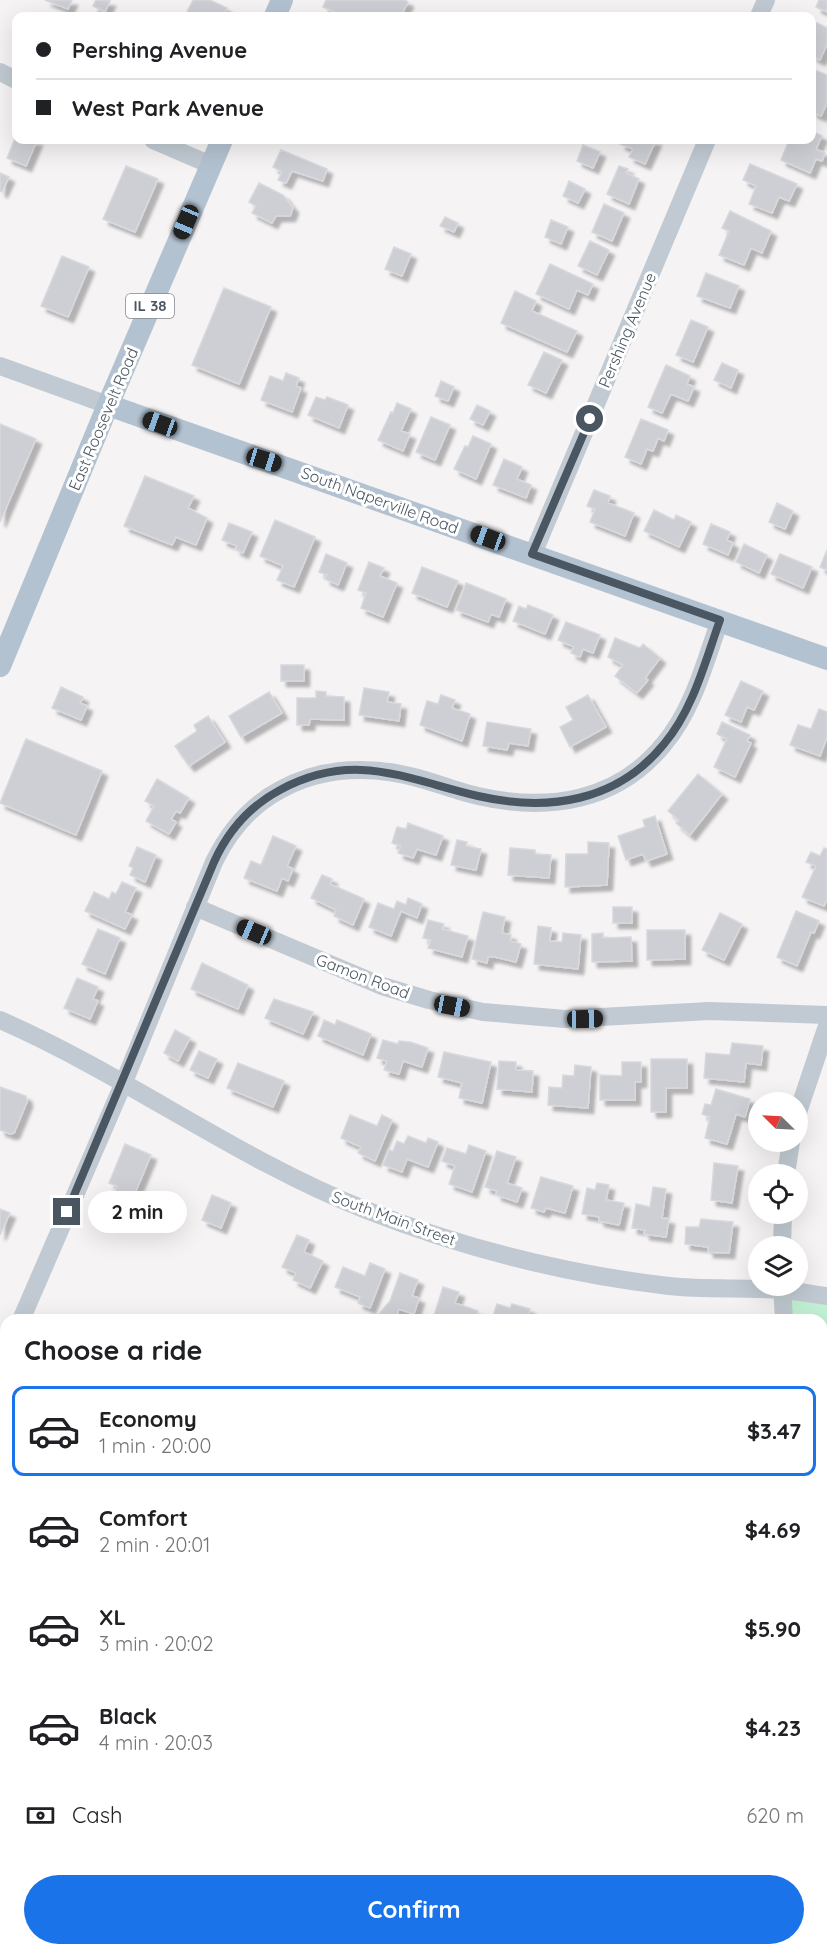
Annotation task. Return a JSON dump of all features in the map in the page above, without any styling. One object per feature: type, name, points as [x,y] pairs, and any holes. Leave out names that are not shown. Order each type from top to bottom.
[{"type":"main road","name":"East Roosevelt Road","points":[[0,666],[108,405],[220,144]]},
{"type":"main road","name":"South Naperville Road","points":[[108,405],[827,659]]},
{"type":"street","points":[[162,144],[211,165]]},
{"type":"street","name":"Pershing Avenue","points":[[532,554],[705,144]]},
{"type":"street","name":"South Naperville Road","points":[[0,366],[108,405]]},
{"type":"street","points":[[24,1314],[124,1082],[214,862],[230,832],[258,804],[303,777],[353,770],[387,772],[419,778],[476,796],[531,803],[566,801],[603,793],[649,761],[675,729],[690,700],[720,620]]},
{"type":"street","name":"Gamon Road","points":[[195,907],[382,986],[429,1000],[483,1012],[565,1019],[710,1011],[827,1015]]},
{"type":"street","name":"South Main Street","points":[[0,1020],[72,1053],[248,1155],[320,1190],[452,1240],[540,1264],[630,1281],[709,1290],[748,1289]]},
{"type":"street","points":[[805,1092],[827,1026]]},
{"type":"street","name":"South Main Street","points":[[808,1293],[827,1296]]},
{"type":"street","points":[[782,1296],[784,1314]]},
{"type":"green space","points":[[788,1297],[827,1305],[827,1314],[789,1314]]},
{"type":"building","points":[[45,0],[72,0],[68,9]]},
{"type":"building","points":[[96,0],[110,1],[105,12],[93,6]]},
{"type":"building","points":[[193,0],[210,0],[227,8],[225,12],[187,12]]},
{"type":"building","points":[[326,0],[405,0],[408,2],[403,12],[335,12],[323,7]]},
{"type":"building","points":[[819,0],[827,0],[827,12],[816,7]]},
{"type":"building","points":[[816,22],[827,28],[827,44],[820,60],[816,58]]},
{"type":"building","points":[[816,71],[827,75],[827,103],[821,116],[816,114]]},
{"type":"building","points":[[816,133],[822,136],[816,149],[825,153],[822,161],[816,159],[810,173],[781,160],[787,144],[816,144]]},
{"type":"building","points":[[13,144],[35,144],[26,166],[7,158]]},
{"type":"building","points":[[620,144],[654,144],[645,164],[629,157],[633,149]]},
{"type":"building","points":[[583,145],[600,152],[593,168],[577,161]]},
{"type":"building","points":[[281,150],[327,169],[323,181],[292,171],[286,183],[278,180],[282,172],[273,167]]},
{"type":"building","points":[[750,164],[797,184],[789,201],[779,197],[772,213],[749,204],[756,186],[743,180]]},
{"type":"building","points":[[126,166],[158,179],[135,232],[103,219]]},
{"type":"building","points":[[619,166],[628,169],[626,173],[639,179],[629,204],[607,194]]},
{"type":"building","points":[[0,173],[9,177],[2,192],[0,191]]},
{"type":"building","points":[[569,181],[585,189],[578,203],[563,196]]},
{"type":"building","points":[[259,183],[283,195],[293,208],[290,216],[276,216],[272,223],[252,213],[256,206],[249,202]]},
{"type":"building","points":[[604,204],[624,213],[612,241],[592,232]]},
{"type":"building","points":[[730,211],[771,231],[762,253],[751,248],[744,265],[719,255],[729,231],[722,228]]},
{"type":"building","points":[[445,217],[458,223],[454,232],[440,226]]},
{"type":"building","points":[[551,220],[568,227],[561,244],[545,237]]},
{"type":"building","points":[[590,241],[609,250],[597,275],[578,266]]},
{"type":"building","points":[[394,247],[411,254],[402,276],[385,269]]},
{"type":"building","points":[[62,256],[89,267],[68,317],[41,306]]},
{"type":"building","points":[[550,264],[593,284],[588,295],[577,290],[569,309],[536,294]]},
{"type":"building","points":[[706,273],[739,286],[730,308],[697,296]]},
{"type":"building","points":[[224,288],[271,307],[239,384],[192,365]]},
{"type":"building","points":[[515,291],[536,301],[532,311],[577,331],[567,352],[501,323]]},
{"type":"building","points":[[691,320],[708,327],[693,362],[676,355]]},
{"type":"building","points":[[544,352],[562,360],[546,393],[528,385]]},
{"type":"building","points":[[722,363],[738,370],[731,388],[714,380]]},
{"type":"building","points":[[666,365],[690,376],[687,384],[694,387],[688,401],[671,394],[662,413],[648,407]]},
{"type":"building","points":[[286,373],[299,378],[296,386],[301,388],[292,412],[261,400],[270,376],[283,381]]},
{"type":"building","points":[[441,381],[454,387],[448,401],[435,396]]},
{"type":"building","points":[[316,397],[325,400],[327,397],[348,405],[339,428],[308,415]]},
{"type":"building","points":[[397,403],[411,409],[401,431],[410,434],[403,451],[378,440]]},
{"type":"building","points":[[477,405],[490,411],[483,425],[470,419]]},
{"type":"building","points":[[431,417],[450,425],[435,460],[416,452]]},
{"type":"building","points":[[641,419],[668,430],[664,441],[658,438],[653,451],[647,449],[641,464],[625,457]]},
{"type":"building","points":[[0,424],[36,439],[0,522]]},
{"type":"building","points":[[473,436],[491,444],[476,479],[454,469],[465,446],[468,447]]},
{"type":"building","points":[[504,459],[522,467],[517,479],[531,485],[526,498],[493,485]]},
{"type":"building","points":[[145,476],[194,496],[188,508],[207,518],[196,545],[176,537],[172,545],[124,526]]},
{"type":"building","points":[[594,490],[610,496],[608,503],[634,513],[625,536],[590,522],[595,509],[587,506]]},
{"type":"building","points":[[777,503],[793,511],[785,529],[769,522]]},
{"type":"building","points":[[654,510],[674,520],[676,515],[691,522],[679,547],[644,531]]},
{"type":"building","points":[[275,520],[315,537],[294,587],[277,580],[283,566],[260,556]]},
{"type":"building","points":[[229,523],[252,532],[243,553],[235,549],[237,546],[222,540]]},
{"type":"building","points":[[711,524],[730,532],[727,540],[733,543],[728,555],[703,544]]},
{"type":"building","points":[[744,544],[767,555],[759,573],[736,562]]},
{"type":"building","points":[[827,550],[827,570],[820,567]]},
{"type":"building","points":[[326,554],[347,563],[338,585],[325,579],[327,575],[319,572]]},
{"type":"building","points":[[780,554],[812,567],[803,588],[771,574]]},
{"type":"building","points":[[369,562],[384,568],[380,576],[397,583],[383,617],[361,608],[366,593],[358,590]]},
{"type":"building","points":[[422,567],[458,581],[447,607],[412,593]]},
{"type":"building","points":[[466,583],[506,599],[499,617],[491,614],[488,622],[456,610]]},
{"type":"building","points":[[528,605],[553,615],[545,634],[513,621],[519,606],[526,609]]},
{"type":"building","points":[[566,622],[600,635],[593,653],[583,649],[580,657],[571,653],[574,647],[558,640]]},
{"type":"building","points":[[615,638],[640,648],[643,644],[660,658],[645,678],[648,680],[637,693],[615,676],[623,665],[608,657]]},
{"type":"building","points":[[281,665],[304,665],[304,681],[281,681]]},
{"type":"building","points":[[741,681],[763,691],[754,710],[747,707],[741,722],[725,715]]},
{"type":"building","points":[[61,687],[83,697],[80,703],[87,706],[81,720],[52,708]]},
{"type":"building","points":[[364,688],[389,692],[387,702],[401,704],[399,721],[359,715]]},
{"type":"building","points":[[316,691],[326,692],[326,696],[344,697],[344,720],[310,719],[309,725],[297,725],[297,698],[316,698]]},
{"type":"building","points":[[269,692],[282,713],[241,737],[229,716]]},
{"type":"building","points":[[441,695],[455,700],[452,708],[470,714],[462,741],[420,725],[427,701],[438,704]]},
{"type":"building","points":[[588,695],[606,727],[570,747],[560,727],[573,720],[566,707]]},
{"type":"building","points":[[819,709],[827,712],[827,737],[820,756],[790,745],[798,725],[811,729]]},
{"type":"building","points":[[208,716],[225,742],[189,766],[175,746],[197,731],[194,725]]},
{"type":"building","points":[[487,722],[531,729],[528,746],[509,743],[507,750],[483,746]]},
{"type":"building","points":[[722,722],[750,735],[747,741],[751,743],[735,777],[714,767],[727,739],[717,734]]},
{"type":"building","points":[[26,739],[102,771],[76,835],[0,803]]},
{"type":"building","points":[[698,774],[722,794],[690,835],[676,823],[679,820],[668,811]]},
{"type":"building","points":[[157,779],[189,798],[180,813],[176,811],[171,819],[176,822],[169,834],[146,821],[154,806],[145,801]]},
{"type":"building","points":[[655,816],[667,854],[646,861],[643,854],[626,860],[618,836],[645,827],[643,820]]},
{"type":"building","points":[[408,823],[443,836],[436,855],[417,849],[413,858],[398,853],[401,846],[392,843],[397,827],[406,829]]},
{"type":"building","points":[[273,836],[296,846],[287,866],[293,869],[288,881],[282,878],[277,891],[244,878],[251,861],[261,865]]},
{"type":"building","points":[[457,840],[467,842],[466,846],[481,849],[476,870],[451,865]]},
{"type":"building","points":[[588,842],[609,843],[607,885],[565,887],[566,854],[588,854]]},
{"type":"building","points":[[137,847],[156,855],[145,882],[130,875],[133,868],[129,866]]},
{"type":"building","points":[[510,848],[535,850],[535,854],[551,855],[549,878],[508,875]]},
{"type":"building","points":[[824,848],[827,849],[827,899],[824,906],[802,897],[816,866],[806,862],[811,852],[820,856]]},
{"type":"building","points":[[322,875],[332,879],[330,884],[364,899],[353,925],[334,916],[336,910],[311,898]]},
{"type":"building","points":[[122,882],[136,888],[125,912],[132,915],[125,929],[85,911],[94,892],[109,899],[112,892],[116,894]]},
{"type":"building","points":[[408,898],[422,904],[417,918],[401,911],[391,936],[369,927],[378,903],[394,909],[397,901],[406,905]]},
{"type":"building","points":[[613,907],[632,907],[632,923],[613,923]]},
{"type":"building","points":[[796,911],[819,921],[814,933],[811,932],[797,966],[777,957]]},
{"type":"building","points":[[483,912],[505,917],[502,933],[511,935],[510,941],[521,944],[516,962],[495,957],[488,957],[487,963],[472,959]]},
{"type":"building","points":[[720,913],[742,924],[724,960],[702,950]]},
{"type":"building","points":[[428,920],[444,924],[442,929],[468,936],[462,957],[428,948],[431,940],[423,938]]},
{"type":"building","points":[[538,926],[551,928],[550,941],[562,942],[563,933],[581,935],[578,969],[534,964]]},
{"type":"building","points":[[98,929],[120,938],[105,974],[82,964]]},
{"type":"building","points":[[647,930],[685,930],[685,959],[647,960]]},
{"type":"building","points":[[603,933],[603,938],[631,937],[632,961],[592,962],[592,934]]},
{"type":"building","points":[[202,963],[248,985],[238,1009],[191,989]]},
{"type":"building","points":[[77,978],[98,987],[93,999],[98,1001],[90,1019],[64,1008]]},
{"type":"building","points":[[274,999],[313,1012],[303,1034],[265,1018]]},
{"type":"building","points":[[324,1020],[335,1025],[337,1020],[371,1034],[363,1055],[318,1036]]},
{"type":"building","points":[[175,1030],[190,1038],[178,1061],[164,1053]]},
{"type":"building","points":[[383,1040],[398,1044],[399,1041],[410,1042],[428,1048],[422,1067],[403,1061],[399,1074],[384,1070],[387,1061],[377,1058]]},
{"type":"building","points":[[732,1043],[763,1046],[761,1065],[746,1063],[744,1082],[704,1078],[706,1053],[730,1055]]},
{"type":"building","points":[[199,1051],[217,1059],[208,1078],[190,1070]]},
{"type":"building","points":[[444,1052],[491,1062],[482,1103],[459,1098],[462,1083],[438,1077]]},
{"type":"building","points":[[651,1059],[687,1059],[687,1088],[666,1088],[666,1112],[651,1112]]},
{"type":"building","points":[[499,1061],[516,1062],[516,1070],[533,1071],[532,1092],[497,1089]]},
{"type":"building","points":[[622,1062],[641,1062],[641,1082],[635,1082],[635,1100],[600,1100],[600,1075],[622,1076]]},
{"type":"building","points":[[238,1063],[284,1081],[273,1107],[227,1088]]},
{"type":"building","points":[[575,1065],[591,1067],[588,1108],[548,1105],[549,1087],[562,1088],[563,1075],[574,1076]]},
{"type":"building","points":[[0,1087],[26,1096],[27,1102],[14,1133],[10,1134],[0,1130]]},
{"type":"building","points":[[716,1089],[748,1098],[745,1117],[736,1114],[727,1144],[705,1138],[710,1117],[702,1114],[705,1104],[711,1105]]},
{"type":"building","points":[[350,1115],[377,1126],[382,1115],[392,1120],[375,1161],[358,1153],[361,1147],[341,1138]]},
{"type":"building","points":[[408,1136],[426,1143],[428,1138],[438,1142],[428,1167],[407,1159],[402,1172],[383,1165],[389,1150],[393,1151],[397,1141],[404,1144]]},
{"type":"building","points":[[125,1144],[151,1155],[127,1212],[110,1205],[117,1186],[109,1183]]},
{"type":"building","points":[[469,1145],[486,1151],[472,1192],[449,1184],[455,1166],[442,1161],[447,1148],[466,1154]]},
{"type":"building","points":[[497,1151],[516,1157],[507,1183],[522,1188],[517,1202],[496,1195],[497,1191],[485,1187]]},
{"type":"building","points":[[714,1163],[738,1166],[732,1203],[711,1200]]},
{"type":"building","points":[[541,1177],[573,1186],[565,1213],[546,1208],[544,1212],[531,1208]]},
{"type":"building","points":[[597,1183],[609,1185],[606,1200],[624,1203],[619,1225],[599,1221],[599,1217],[582,1214],[587,1188],[595,1190]]},
{"type":"building","points":[[653,1187],[666,1189],[662,1218],[669,1219],[666,1237],[644,1234],[645,1230],[632,1228],[636,1204],[650,1207]]},
{"type":"building","points":[[212,1195],[231,1203],[221,1228],[202,1220]]},
{"type":"building","points":[[0,1209],[10,1213],[0,1235]]},
{"type":"building","points":[[701,1219],[733,1222],[729,1253],[708,1252],[708,1247],[685,1244],[686,1227],[699,1227]]},
{"type":"building","points":[[297,1235],[309,1240],[304,1252],[323,1261],[310,1288],[293,1280],[296,1273],[282,1267]]},
{"type":"building","points":[[370,1263],[385,1269],[370,1308],[358,1303],[360,1297],[335,1287],[343,1267],[365,1276]]},
{"type":"building","points":[[400,1273],[418,1280],[412,1296],[419,1298],[414,1314],[399,1309],[397,1314],[379,1314],[390,1301]]},
{"type":"building","points":[[443,1287],[459,1292],[455,1303],[478,1311],[477,1314],[435,1314]]},
{"type":"building","points":[[497,1304],[510,1308],[512,1304],[530,1309],[528,1314],[494,1314]]},
{"type":"route","points":[[67,1212],[124,1082],[219,850],[230,832],[258,804],[303,777],[353,770],[387,772],[419,778],[495,800],[531,803],[566,801],[603,793],[635,773],[665,744],[675,729],[690,700],[720,620],[532,554],[590,419]]}]
